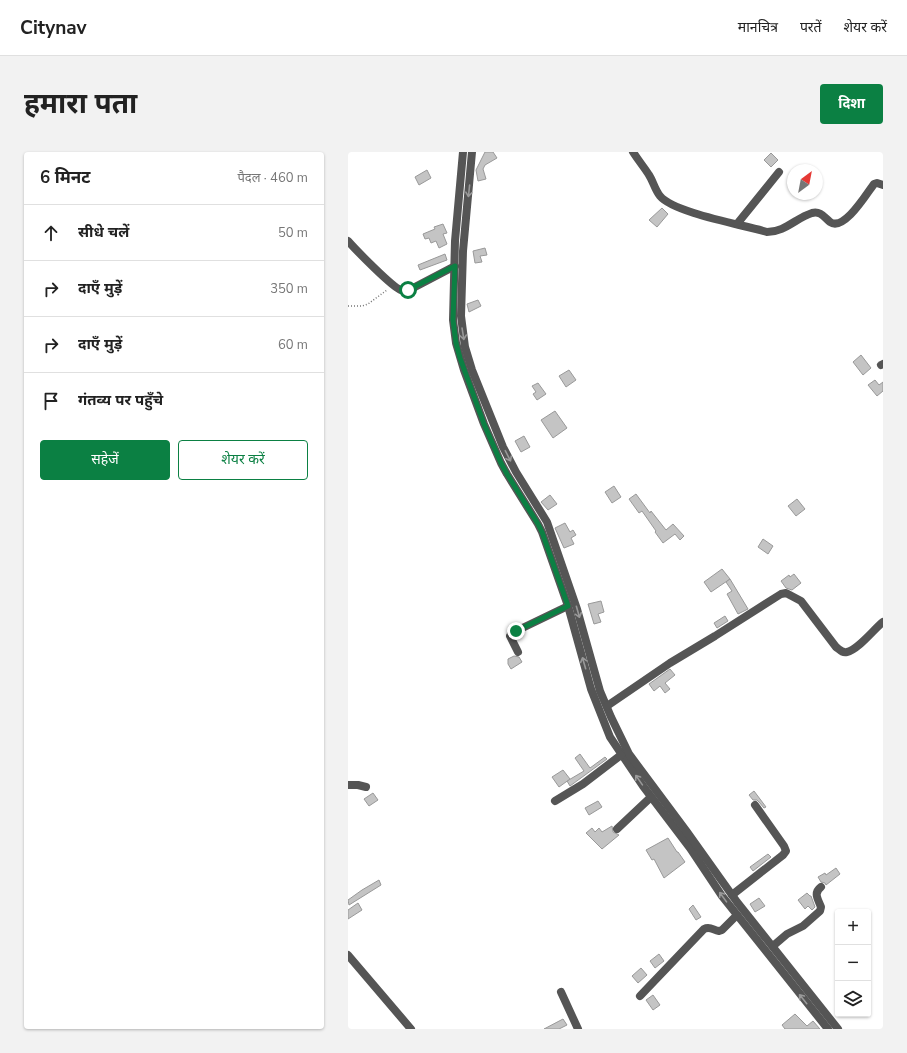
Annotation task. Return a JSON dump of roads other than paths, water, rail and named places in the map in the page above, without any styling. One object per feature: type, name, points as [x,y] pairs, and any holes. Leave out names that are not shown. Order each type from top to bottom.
[{"type":"street","points":[[463,152],[455,266],[454,333],[464,370],[484,424],[507,474],[542,532],[568,606],[595,700],[610,737],[651,797],[738,915],[828,1029]]},
{"type":"street","points":[[472,152],[463,251],[461,316],[466,348],[472,370],[503,447],[516,472],[547,522],[577,609],[600,691],[620,739],[629,754],[732,895],[838,1029]]},
{"type":"street","points":[[633,152],[648,174],[660,196],[669,204],[701,215],[767,232],[774,232],[782,229],[811,213],[817,212],[821,213],[831,223],[835,224],[844,220],[857,209],[874,184],[877,182],[883,185]]},
{"type":"street","points":[[737,224],[779,172]]},
{"type":"street","points":[[348,241],[393,284],[402,290],[408,290],[455,266]]},
{"type":"street","points":[[607,706],[670,663],[781,594],[786,593],[801,601],[836,648],[841,652],[853,650],[883,622]]},
{"type":"street","points":[[518,652],[510,636],[512,633],[568,606]]},
{"type":"street","points":[[555,801],[583,784],[621,755]]},
{"type":"street","points":[[348,785],[366,787]]},
{"type":"street","points":[[617,829],[651,797]]},
{"type":"street","points":[[732,895],[783,855],[786,851],[755,804]]},
{"type":"street","points":[[773,946],[788,934],[803,926],[818,913],[821,908],[816,896],[818,889],[822,886]]},
{"type":"street","points":[[640,996],[704,929],[707,927],[719,931],[722,930],[738,915]]},
{"type":"street","points":[[348,955],[411,1029]]},
{"type":"street","points":[[561,992],[578,1029]]}]
